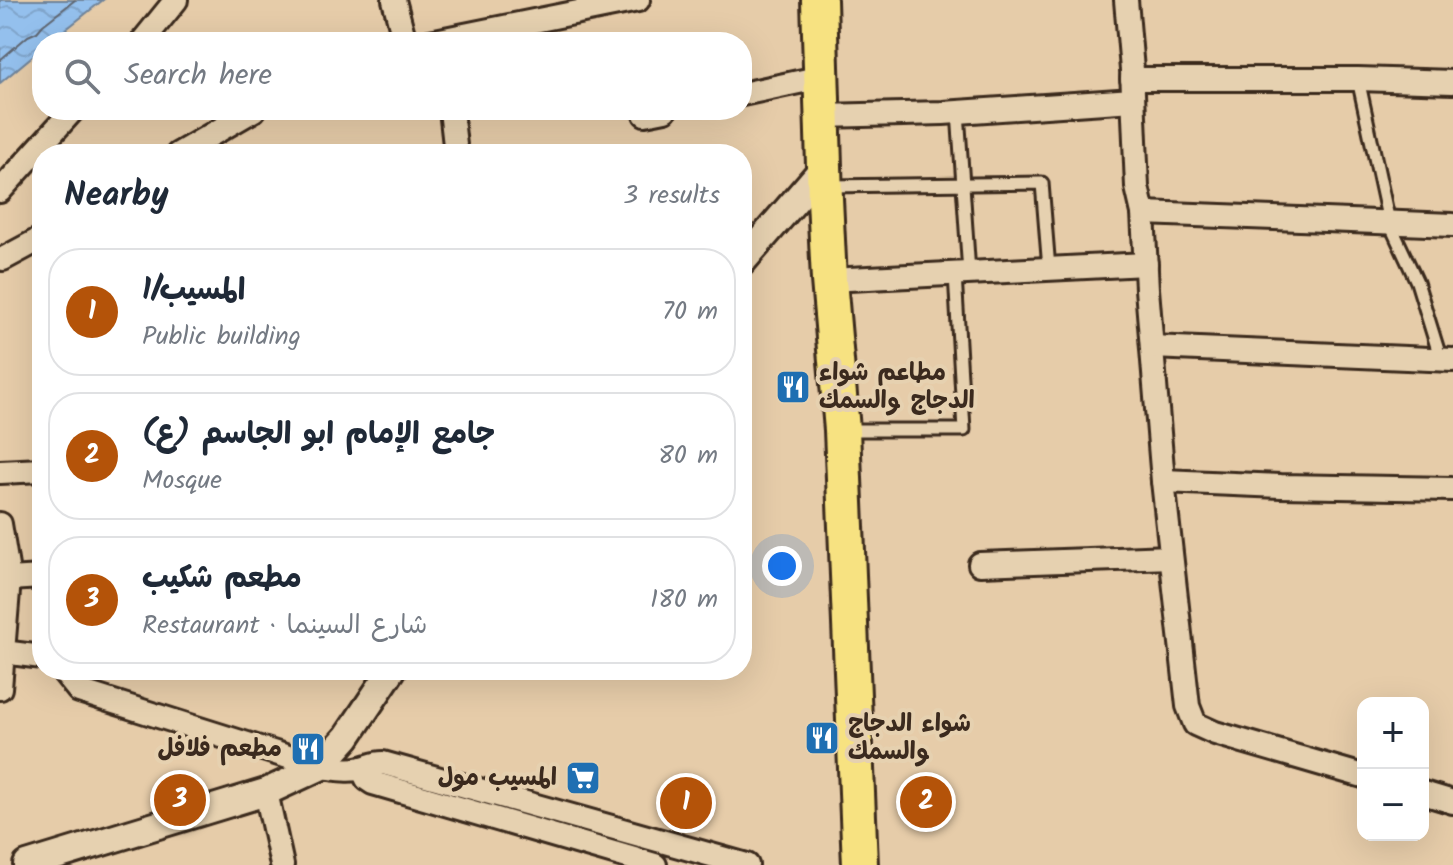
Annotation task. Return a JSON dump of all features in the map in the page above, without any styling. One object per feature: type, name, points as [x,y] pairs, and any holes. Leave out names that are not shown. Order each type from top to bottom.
[{"type":"main road","points":[[819,0],[829,280],[842,430],[860,865]]},
{"type":"street","points":[[150,32],[176,0]]},
{"type":"street","points":[[394,0],[402,32]]},
{"type":"street","points":[[485,32],[638,0]]},
{"type":"street","points":[[1126,0],[1137,187],[1143,213],[1163,481],[1188,706],[1195,724],[1215,733],[1357,774]]},
{"type":"street","points":[[752,92],[822,77]]},
{"type":"street","points":[[823,116],[958,112],[1132,89],[1358,79],[1453,82]]},
{"type":"street","points":[[42,144],[64,120]]},
{"type":"street","points":[[195,144],[237,120]]},
{"type":"street","points":[[452,120],[455,144]]},
{"type":"street","points":[[0,191],[32,155]]},
{"type":"street","points":[[752,252],[825,176]]},
{"type":"street","points":[[1143,213],[1453,225]]},
{"type":"street","points":[[1,261],[32,244]]},
{"type":"street","points":[[829,280],[1146,264]]},
{"type":"street","points":[[1152,347],[1447,360]]},
{"type":"street","points":[[0,472],[32,470]]},
{"type":"street","points":[[1163,481],[1453,489]]},
{"type":"street","points":[[0,524],[9,579],[0,688]]},
{"type":"street","points":[[980,564],[1171,557]]},
{"type":"street","points":[[9,579],[32,578]]},
{"type":"street","points":[[3,652],[32,656]]},
{"type":"street","points":[[70,680],[79,691],[320,767],[362,768],[383,763],[747,865]]},
{"type":"street","points":[[27,865],[266,792],[320,767],[347,737],[385,680]]},
{"type":"street","points":[[362,768],[367,779],[373,783],[618,860],[655,865]]},
{"type":"street","points":[[266,792],[282,865]]},
{"type":"street","points":[[1429,795],[1453,802]]},
{"type":"lane","points":[[1358,79],[1389,222],[1417,282],[1447,360]]},
{"type":"lane","points":[[842,430],[964,430],[963,185],[958,112]]},
{"type":"lane","points":[[825,176],[963,185],[1042,183],[1049,269]]},
{"type":"water","points":[[0,0],[103,0],[63,32],[32,32],[32,56],[0,83]]},
{"type":"place","name":"مطاعم شواء الدجاج والسمك","points":[[793,387]]},
{"type":"place","name":"شواء الدجاج والسمك","points":[[822,738]]},
{"type":"place","name":"مطعم فلافل","points":[[308,749]]},
{"type":"place","name":"المسيب مول","points":[[583,778]]},
{"type":"place","name":"مطعم شكيب","points":[[180,800]]},
{"type":"place","name":"جامع الإمام ابو الجاسم (ع)","points":[[926,802]]},
{"type":"place","name":"المسيب/1","points":[[686,803]]}]
